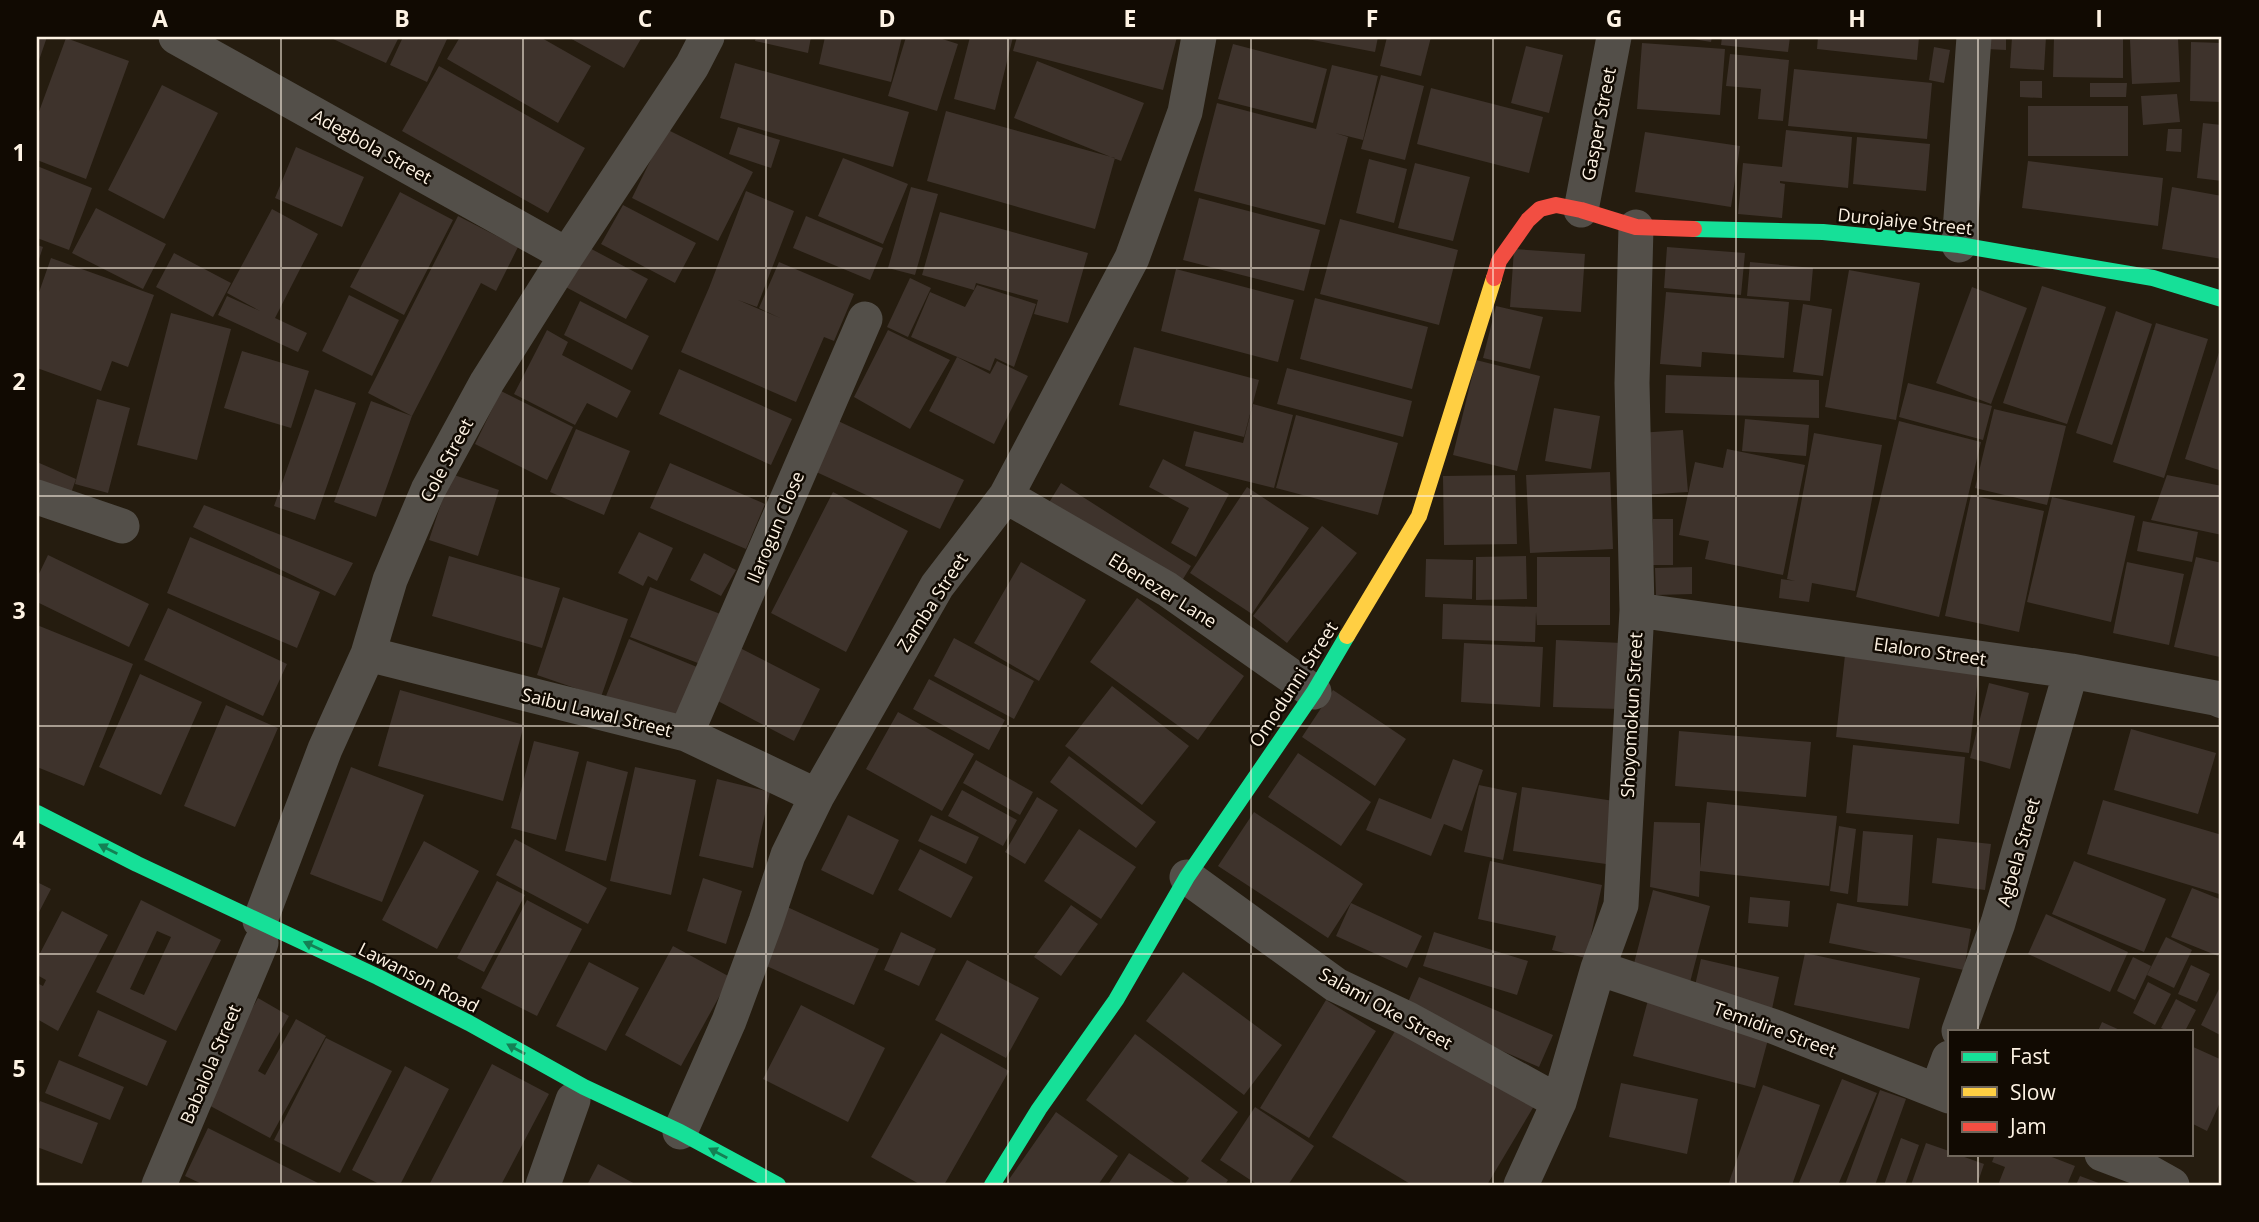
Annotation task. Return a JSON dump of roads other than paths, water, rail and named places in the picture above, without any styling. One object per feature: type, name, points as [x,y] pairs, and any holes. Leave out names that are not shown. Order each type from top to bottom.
[{"type":"street","name":"Adegbola Street","points":[[176,37],[567,255]]},
{"type":"street","name":"Cole Street","points":[[261,937],[326,749],[368,654],[390,580],[428,490],[487,382],[692,66],[707,37]]},
{"type":"street","name":"Zamba Street","points":[[680,1132],[729,1021],[788,855],[817,796],[937,586],[1006,496],[1132,258],[1185,112],[1199,37]]},
{"type":"street","name":"Gasper Street","points":[[1581,210],[1614,37]]},
{"type":"street","points":[[1959,245],[1974,37]]},
{"type":"street","name":"Omodunni Street","points":[[992,1185],[1039,1109],[1116,1000],[1187,877],[1314,692],[1419,516],[1499,261],[1515,235],[1540,209],[1556,205],[1581,210]]},
{"type":"street","name":"Durojaiye Street","points":[[1581,210],[1636,227],[1823,232],[1959,245],[2153,278],[2222,299]]},
{"type":"street","name":"Shoyomokun Street","points":[[1521,1185],[1559,1102],[1598,968],[1621,905],[1637,610],[1632,383],[1636,227]]},
{"type":"street","name":"Ilarogun Close","points":[[686,734],[864,319]]},
{"type":"street","name":"Ebenezer Lane","points":[[1006,496],[1167,589],[1314,692]]},
{"type":"street","points":[[37,497],[122,526]]},
{"type":"street","name":"Elaloro Street","points":[[1637,610],[2071,671],[2222,701]]},
{"type":"street","name":"Saibu Lawal Street","points":[[368,654],[686,734],[817,796]]},
{"type":"street","name":"Agbela Street","points":[[1959,1030],[1998,923],[2071,671]]},
{"type":"street","name":"Lawanson Road","points":[[37,813],[138,864],[261,937],[378,977],[584,1087],[680,1132],[778,1185]]},
{"type":"street","name":"Salami Oke Street","points":[[1187,877],[1336,985],[1408,1019],[1559,1102]]},
{"type":"street","name":"Babalola Street","points":[[159,1185],[261,937]]},
{"type":"street","name":"Temidire Street","points":[[1598,968],[1776,1027],[1943,1093]]},
{"type":"street","points":[[1943,1093],[1948,1064]]},
{"type":"street","points":[[543,1185],[573,1100]]},
{"type":"street","points":[[2107,1156],[2147,1171],[2172,1185]]}]
